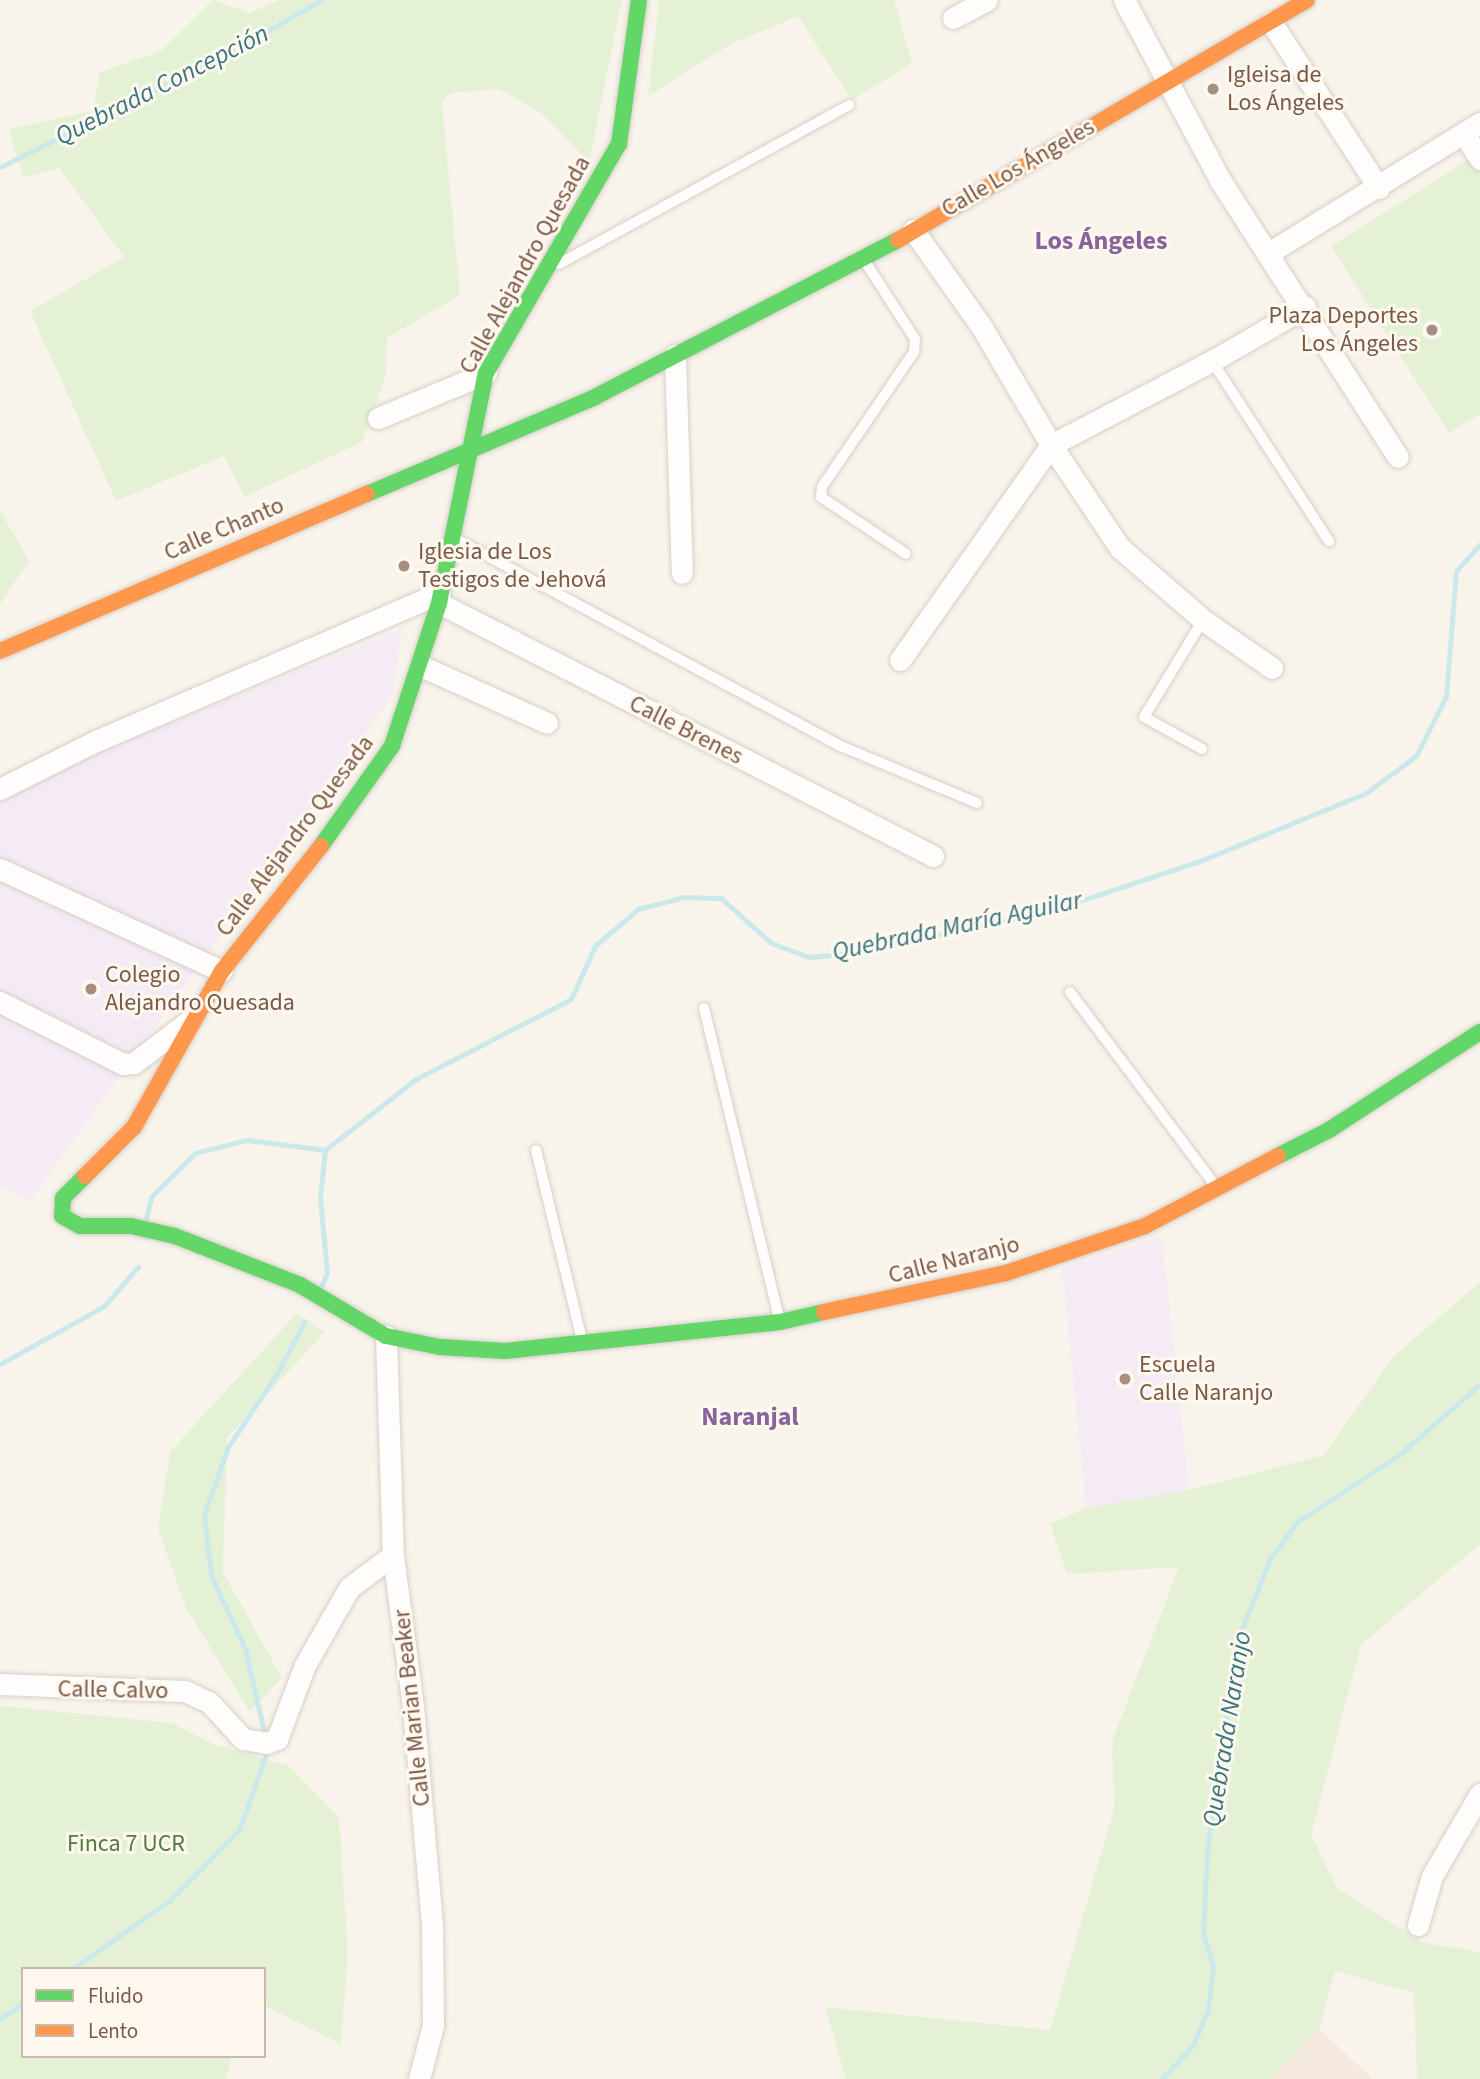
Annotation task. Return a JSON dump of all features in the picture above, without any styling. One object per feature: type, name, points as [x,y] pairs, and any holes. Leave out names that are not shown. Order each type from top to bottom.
[{"type":"street","name":"Calle Alejandro Quesada","points":[[386,1336],[300,1285],[175,1236],[131,1226],[80,1226],[62,1216],[64,1198],[134,1127],[222,971],[330,834],[392,746],[421,666],[439,598],[454,537],[467,450],[486,373],[619,144],[639,0]]},
{"type":"street","points":[[953,18],[987,0]]},
{"type":"street","points":[[1124,0],[1220,180],[1270,252],[1398,457]]},
{"type":"street","name":"Calle Los Ángeles","points":[[467,450],[595,397],[865,260],[1279,11],[1307,0]]},
{"type":"street","points":[[1279,11],[1380,188]]},
{"type":"street","points":[[1270,252],[1380,188],[1472,128],[1480,159]]},
{"type":"street","points":[[913,230],[981,326],[1051,445],[1120,548],[1203,620],[1272,668]]},
{"type":"street","points":[[900,660],[1051,445],[1212,361],[1305,307]]},
{"type":"street","points":[[675,355],[682,573]]},
{"type":"street","points":[[378,418],[486,373]]},
{"type":"street","name":"Calle Chanto","points":[[0,651],[467,450]]},
{"type":"street","points":[[0,789],[96,741],[439,598]]},
{"type":"street","name":"Calle Brenes","points":[[439,598],[933,856]]},
{"type":"street","points":[[421,666],[547,723]]},
{"type":"street","points":[[0,869],[222,971]]},
{"type":"street","points":[[0,1002],[123,1064],[134,1063],[197,1015]]},
{"type":"street","name":"Calle Naranjo","points":[[386,1336],[440,1347],[505,1351],[780,1322],[1006,1273],[1145,1226],[1219,1190],[1329,1130],[1480,1032]]},
{"type":"street","name":"Calle Marian Beaker","points":[[386,1336],[393,1555],[413,1707],[432,1923],[433,2025],[419,2079]]},
{"type":"street","name":"Calle Calvo","points":[[0,1684],[185,1691],[209,1702],[243,1739],[267,1743],[278,1739],[305,1665],[349,1588],[393,1555]]},
{"type":"street","points":[[1418,1925],[1432,1876],[1476,1806]]},
{"type":"lane","points":[[544,272],[849,105]]},
{"type":"lane","points":[[865,260],[915,339],[914,352],[822,488],[821,497],[906,554]]},
{"type":"lane","points":[[1212,361],[1329,541]]},
{"type":"lane","points":[[454,537],[843,747],[977,803]]},
{"type":"lane","points":[[1202,749],[1143,717],[1203,620]]},
{"type":"lane","points":[[1070,992],[1219,1190]]},
{"type":"lane","points":[[704,1008],[780,1322]]},
{"type":"lane","points":[[536,1150],[582,1342]]},
{"type":"shaded area","name":"Colegio Alejandro Quesada","points":[[402,629],[393,695],[30,1201],[0,1186],[0,792]]},
{"type":"shaded area","name":"Escuela Calle Naranjo","points":[[1162,1237],[1189,1491],[1086,1508],[1062,1268]]},
{"type":"shaded area","points":[[1319,2029],[1373,2079],[1272,2079]]},
{"type":"green space","points":[[213,0],[249,13],[280,0],[622,0],[589,162],[540,112],[499,89],[451,93],[442,101],[460,295],[387,338],[386,375],[362,442],[244,497],[224,456],[116,501],[30,311],[124,257],[59,168],[23,178],[9,129],[93,111],[100,72],[161,51]]},
{"type":"green space","points":[[659,0],[894,0],[912,63],[852,100],[798,16],[729,45],[648,96]]},
{"type":"green space","name":"Plaza Deportes Los Ángeles","points":[[1476,155],[1480,162],[1480,414],[1449,433],[1331,246]]},
{"type":"green space","points":[[0,513],[29,561],[0,604]]},
{"type":"green space","points":[[1480,1282],[1480,1544],[1361,1645],[1311,1835],[1337,1888],[1424,1943],[1480,1952],[1480,2079],[1417,2079],[1414,1993],[1335,1971],[1319,2029],[1272,2079],[846,2079],[825,2007],[1050,2030],[1114,1809],[1112,1741],[1179,1567],[1067,1574],[1050,1524],[1086,1508],[1189,1490],[1324,1455],[1392,1358]]},
{"type":"green space","points":[[296,1314],[325,1332],[227,1438],[223,1572],[282,1678],[250,1712],[186,1608],[158,1529],[170,1452]]},
{"type":"green space","name":"Finca 7 UCR","points":[[0,1706],[172,1723],[213,1744],[289,1766],[339,1818],[348,1953],[341,2044],[266,2006],[266,1967],[21,1967],[21,2058],[231,2058],[226,2079],[0,2079]]},
{"type":"waterway","name":"Quebrada Concepción","points":[[0,167],[214,61],[322,0]]},
{"type":"waterway","name":"Quebrada María Aguilar","points":[[321,1286],[327,1273],[320,1198],[325,1150],[416,1079],[571,999],[595,946],[638,909],[684,897],[721,898],[771,943],[809,957],[844,954],[1047,912],[1205,859],[1366,793],[1416,756],[1446,696],[1456,571],[1480,544]]},
{"type":"waterway","points":[[146,1219],[151,1197],[195,1153],[247,1140],[325,1150]]},
{"type":"waterway","points":[[0,1364],[104,1306],[138,1267]]},
{"type":"waterway","name":"Quebrada María Aguilar","points":[[265,1736],[245,1649],[211,1575],[204,1515],[228,1447],[276,1375],[305,1321]]},
{"type":"waterway","name":"Quebrada Naranjo","points":[[1162,2079],[1193,2045],[1208,2010],[1213,1966],[1203,1934],[1207,1852],[1238,1638],[1270,1559],[1297,1522],[1399,1455],[1480,1384]]},
{"type":"waterway","name":"Quebrada María Aguilar","points":[[75,1967],[170,1900],[239,1830],[268,1749]]},
{"type":"waterway","name":"Quebrada María Aguilar","points":[[0,2019],[21,2004]]},
{"type":"traffic: fast","points":[[321,846],[392,746],[439,603],[486,373],[619,144],[639,0]]},
{"type":"traffic: fast","points":[[367,494],[595,397],[898,240]]},
{"type":"traffic: fast","points":[[1278,1156],[1329,1130],[1480,1032]]},
{"type":"traffic: fast","points":[[85,1176],[63,1198],[62,1216],[80,1226],[131,1226],[175,1236],[300,1285],[386,1336],[440,1347],[505,1351],[780,1322],[824,1312]]},
{"type":"traffic: slow","points":[[898,240],[1307,0]]},
{"type":"traffic: slow","points":[[0,651],[367,494]]},
{"type":"traffic: slow","points":[[85,1176],[134,1127],[222,971],[321,846]]},
{"type":"traffic: slow","points":[[824,1312],[1006,1273],[1145,1226],[1278,1156]]},
{"type":"place","name":"Igleisa de Los Ángeles","points":[[1213,89]]},
{"type":"place","name":"Plaza Deportes Los Ángeles","points":[[1432,330]]},
{"type":"place","name":"Iglesia de Los Testigos de Jehová","points":[[404,566]]},
{"type":"place","name":"Colegio Alejandro Quesada","points":[[91,989]]},
{"type":"place","name":"Escuela Calle Naranjo","points":[[1125,1379]]},
{"type":"district","name":"Los Ángeles","points":[[1101,241]]},
{"type":"district","name":"Naranjal","points":[[750,1417]]}]
